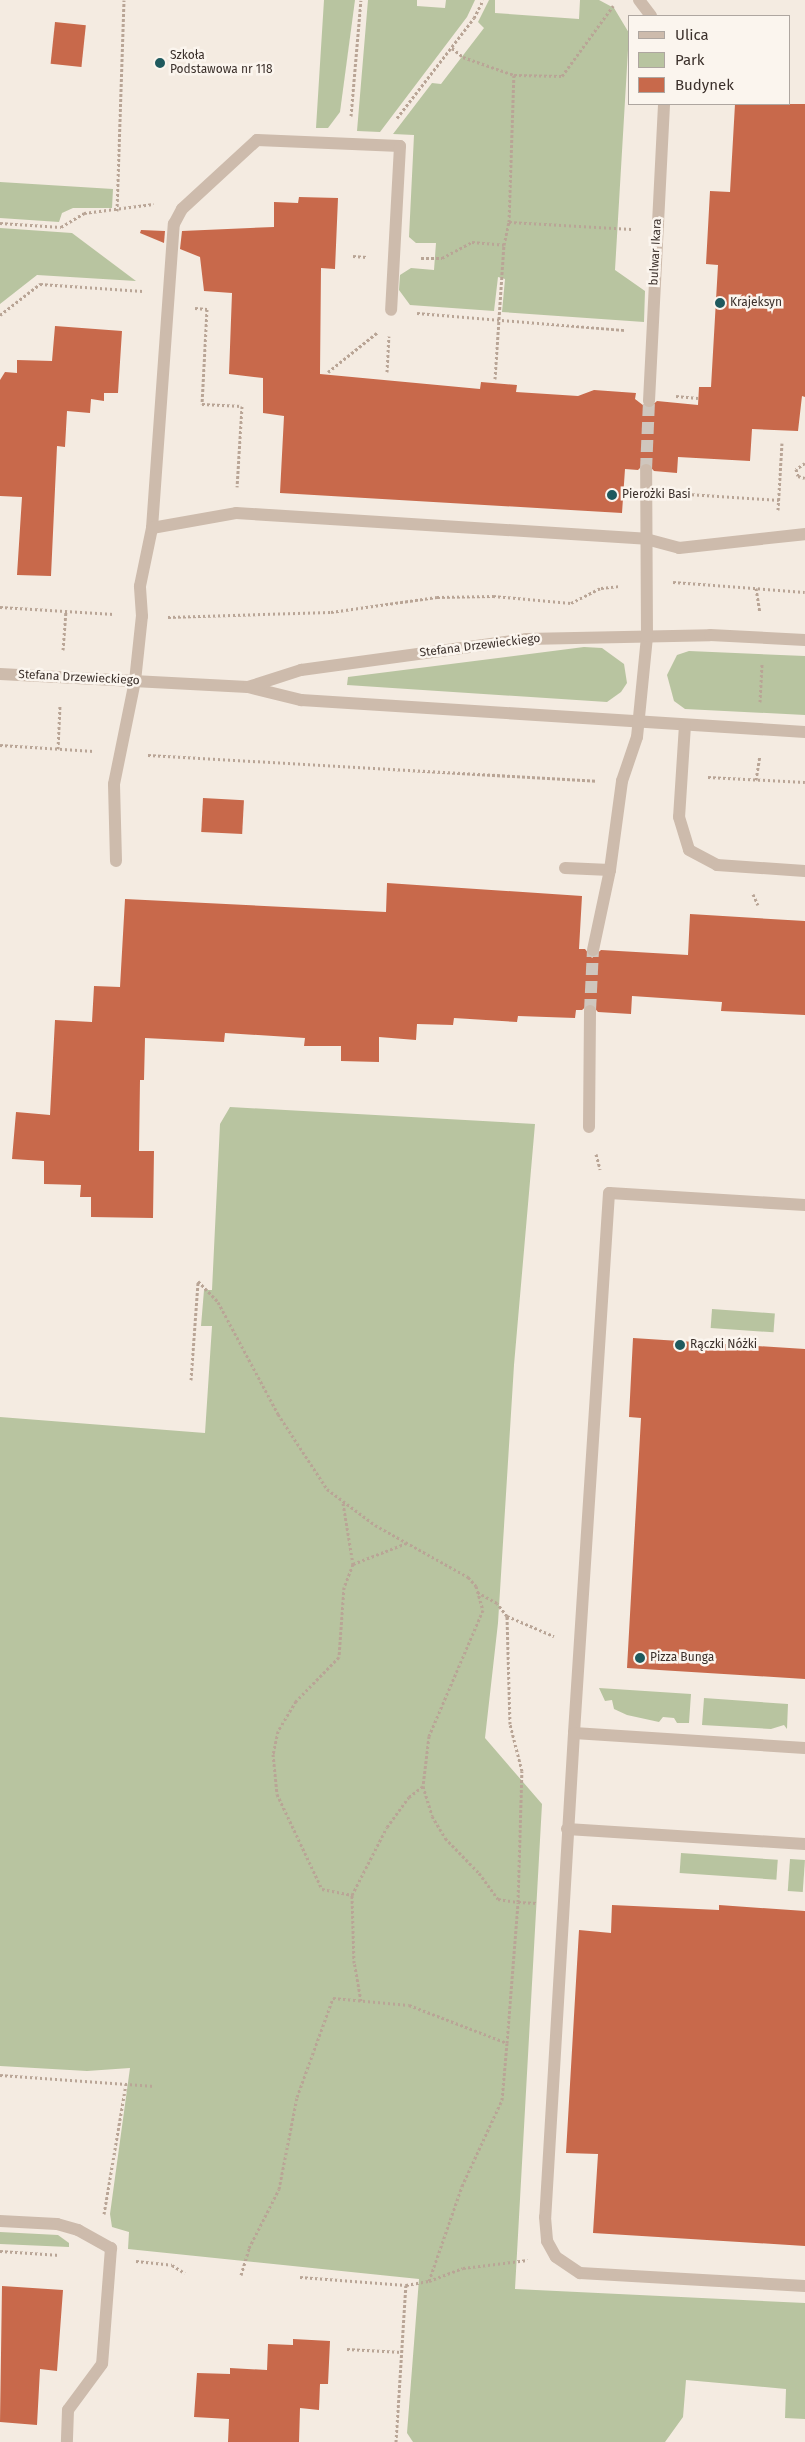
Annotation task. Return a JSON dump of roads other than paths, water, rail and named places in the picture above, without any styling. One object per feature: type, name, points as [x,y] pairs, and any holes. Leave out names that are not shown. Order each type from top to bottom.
[{"type":"street","points":[[639,0],[649,15]]},
{"type":"street","name":"bulwar Ikara","points":[[649,400],[664,105]]},
{"type":"street","points":[[116,861],[118,753],[135,681],[142,616],[140,586],[152,528],[174,224],[182,209],[257,140],[349,141],[400,146],[391,317]]},
{"type":"street","points":[[593,950],[610,870],[622,781],[638,722],[647,636],[646,470]]},
{"type":"street","points":[[152,528],[236,513],[646,539],[678,548],[805,534]]},
{"type":"street","name":"Stefana Drzewieckiego","points":[[248,687],[301,670],[526,639],[710,635],[805,640]]},
{"type":"street","name":"Stefana Drzewieckiego","points":[[0,674],[248,687],[301,700],[805,732]]},
{"type":"street","points":[[685,725],[680,818],[688,850],[716,865],[805,871]]},
{"type":"street","points":[[565,868],[610,870]]},
{"type":"street","points":[[589,1127],[590,1011]]},
{"type":"street","points":[[805,1205],[609,1193],[567,1829],[545,2216],[547,2241],[556,2257],[580,2273],[805,2286]]},
{"type":"street","points":[[574,1733],[805,1748]]},
{"type":"street","points":[[567,1829],[805,1844]]},
{"type":"street","points":[[0,2221],[57,2224],[111,2248],[102,2364],[68,2410],[67,2442]]},
{"type":"tunnel","points":[[646,470],[649,401]]},
{"type":"tunnel","points":[[590,1011],[593,950]]},
{"type":"place","name":"Szkoła Podstawowa nr 118","points":[[160,63]]},
{"type":"place","name":"Krajeksyn","points":[[720,303]]},
{"type":"place","name":"Pierożki Basi","points":[[612,495]]},
{"type":"place","name":"Rączki Nóżki","points":[[680,1345]]},
{"type":"place","name":"Pizza Bunga","points":[[640,1658]]}]
